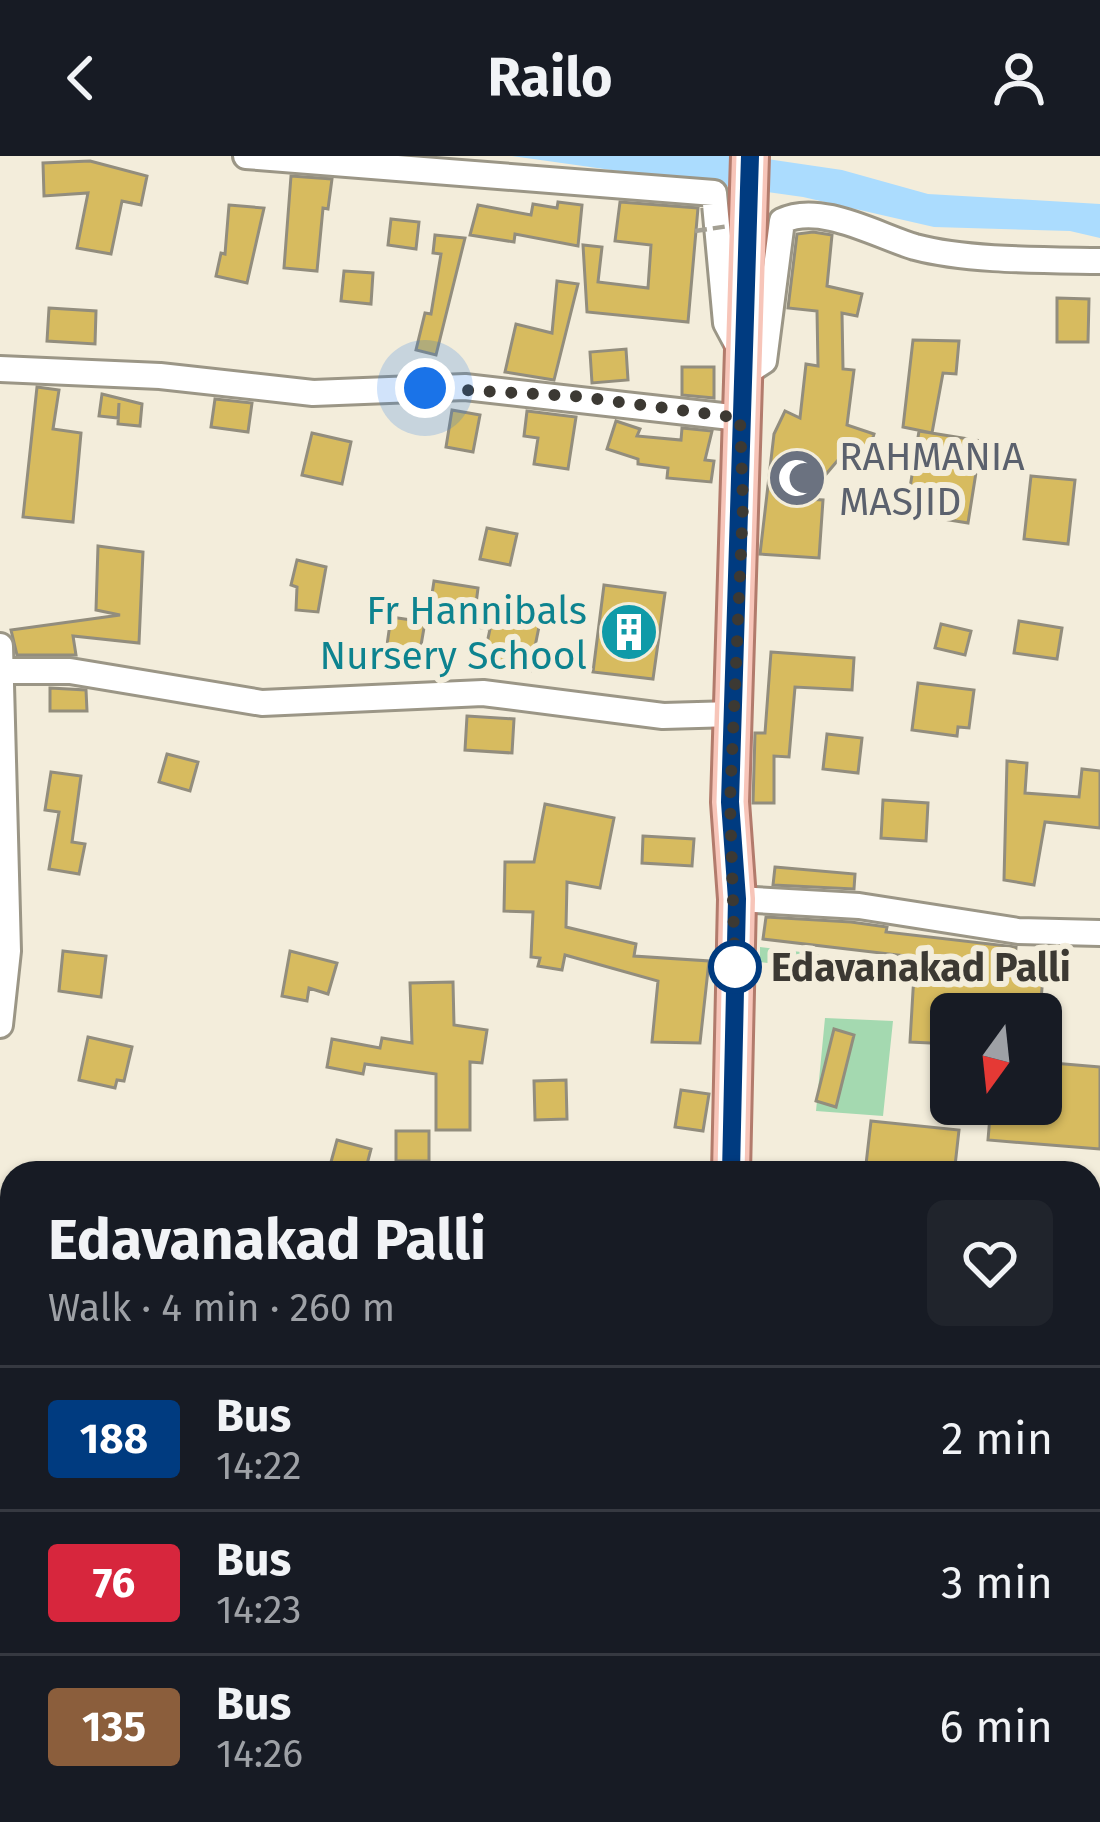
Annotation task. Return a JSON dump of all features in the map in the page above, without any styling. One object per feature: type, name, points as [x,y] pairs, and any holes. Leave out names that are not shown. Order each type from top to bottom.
[{"type":"main road","points":[[731,1161],[737,899],[730,802],[743,505],[740,418],[750,156]]},
{"type":"street","points":[[246,156],[714,193],[727,323],[744,364],[764,361],[782,221],[796,214],[920,248],[1100,261]]},
{"type":"street","points":[[0,369],[160,376],[313,393],[465,387],[740,418]]},
{"type":"street","points":[[0,646],[8,951],[0,1025]]},
{"type":"street","points":[[0,671],[70,671],[262,703],[483,693],[641,714],[733,715]]},
{"type":"street","points":[[737,899],[859,906],[1018,931],[1100,933]]},
{"type":"path","points":[[695,232],[729,226]]},
{"type":"green space","points":[[760,947],[875,961],[873,977],[760,962]]},
{"type":"green space","points":[[825,1018],[893,1021],[883,1116],[816,1111]]},
{"type":"water","points":[[512,156],[747,156],[842,170],[928,194],[1100,204],[1100,238],[1070,231],[934,227],[803,197]]},
{"type":"building","points":[[90,161],[147,176],[141,205],[122,201],[111,254],[77,248],[88,193],[44,196],[43,163]]},
{"type":"building","points":[[291,176],[332,179],[328,209],[323,208],[317,271],[284,268]]},
{"type":"building","points":[[558,202],[582,205],[578,246],[515,234],[514,242],[470,235],[478,205],[531,215],[533,204],[557,208]]},
{"type":"building","points":[[620,202],[698,208],[688,322],[587,312],[583,245],[602,247],[598,282],[648,288],[651,245],[615,241]]},
{"type":"building","points":[[229,205],[264,208],[247,283],[216,276],[221,253],[225,254]]},
{"type":"building","points":[[391,219],[419,222],[416,249],[388,245]]},
{"type":"building","points":[[797,234],[832,235],[827,286],[862,294],[857,316],[842,313],[843,369],[854,370],[847,425],[874,434],[866,460],[844,453],[805,499],[823,500],[819,558],[760,554],[774,434],[785,411],[800,418],[806,364],[818,366],[817,311],[788,308]]},
{"type":"building","points":[[435,235],[465,238],[436,355],[416,350],[425,313],[431,314],[441,254],[433,253]]},
{"type":"building","points":[[344,271],[373,273],[371,304],[341,301]]},
{"type":"building","points":[[557,281],[578,284],[554,380],[505,372],[516,324],[552,333]]},
{"type":"building","points":[[1057,298],[1089,299],[1088,342],[1057,342]]},
{"type":"building","points":[[49,308],[96,311],[95,344],[47,341]]},
{"type":"building","points":[[913,340],[959,341],[956,374],[943,373],[932,433],[903,427]]},
{"type":"building","points":[[626,349],[628,380],[592,383],[590,352]]},
{"type":"building","points":[[682,367],[714,367],[714,398],[682,395]]},
{"type":"building","points":[[37,387],[59,390],[53,429],[81,433],[73,522],[23,517]]},
{"type":"building","points":[[102,394],[142,404],[140,426],[118,424],[119,403],[118,418],[99,416]]},
{"type":"building","points":[[215,399],[252,403],[248,432],[211,427]]},
{"type":"building","points":[[452,410],[480,415],[473,452],[446,447]]},
{"type":"building","points":[[527,411],[576,417],[568,469],[534,464],[538,438],[524,436]]},
{"type":"building","points":[[616,421],[640,429],[637,436],[681,440],[682,428],[712,431],[705,460],[714,461],[711,482],[667,478],[668,468],[638,464],[638,459],[607,449]]},
{"type":"building","points":[[919,431],[981,441],[968,523],[906,513]]},
{"type":"building","points":[[312,433],[351,442],[342,484],[302,475]]},
{"type":"building","points":[[1031,476],[1075,480],[1068,544],[1024,539]]},
{"type":"building","points":[[487,528],[517,534],[510,565],[480,559]]},
{"type":"building","points":[[98,546],[143,552],[139,643],[73,636],[76,655],[17,655],[11,630],[120,615],[96,610]]},
{"type":"building","points":[[297,560],[326,567],[318,612],[296,610],[297,587],[291,585]]},
{"type":"building","points":[[434,581],[478,588],[476,604],[541,617],[530,671],[483,662],[490,629],[428,620]]},
{"type":"building","name":"Fr Hannibals Nursery School","points":[[604,585],[665,593],[653,679],[593,672]]},
{"type":"building","points":[[391,617],[425,622],[419,657],[386,652]]},
{"type":"building","points":[[1019,621],[1062,628],[1057,659],[1014,653]]},
{"type":"building","points":[[941,624],[971,631],[965,655],[935,648]]},
{"type":"building","points":[[771,652],[854,658],[852,690],[795,687],[789,757],[774,756],[774,803],[753,803],[755,733],[765,733]]},
{"type":"building","points":[[918,683],[974,690],[969,728],[958,727],[957,736],[912,730]]},
{"type":"building","points":[[50,688],[86,690],[87,711],[50,711]]},
{"type":"building","points":[[467,716],[514,719],[512,753],[465,750]]},
{"type":"building","points":[[827,734],[862,738],[858,773],[823,769]]},
{"type":"building","points":[[167,754],[198,762],[190,791],[159,782]]},
{"type":"building","points":[[1007,761],[1027,763],[1025,793],[1079,797],[1082,769],[1100,771],[1100,828],[1045,822],[1034,885],[1004,880]]},
{"type":"building","points":[[51,772],[81,776],[72,842],[85,844],[79,874],[49,869],[59,812],[45,810]]},
{"type":"building","points":[[883,800],[928,803],[926,841],[881,838]]},
{"type":"building","points":[[545,804],[614,818],[600,888],[567,882],[566,927],[636,944],[634,956],[709,961],[700,1043],[652,1042],[658,981],[565,955],[562,970],[538,966],[540,958],[531,957],[533,912],[504,911],[505,862],[534,862]]},
{"type":"building","points":[[643,836],[694,839],[692,866],[642,863]]},
{"type":"building","points":[[775,867],[855,874],[854,889],[773,885]]},
{"type":"building","points":[[766,917],[851,922],[887,927],[886,932],[1016,947],[1014,973],[1043,975],[1042,993],[930,993],[930,1043],[910,1042],[915,957],[763,939]]},
{"type":"building","points":[[63,951],[106,956],[101,997],[59,991]]},
{"type":"building","points":[[290,951],[337,963],[328,994],[309,988],[307,1001],[282,996]]},
{"type":"building","points":[[453,982],[454,1025],[487,1030],[482,1063],[470,1062],[470,1130],[436,1130],[436,1074],[365,1064],[363,1074],[327,1067],[332,1039],[380,1048],[382,1038],[412,1043],[410,983]]},
{"type":"building","points":[[834,1029],[854,1035],[836,1107],[816,1101]]},
{"type":"building","points":[[88,1037],[132,1047],[124,1081],[117,1080],[115,1088],[79,1080]]},
{"type":"building","points":[[1062,1064],[1100,1067],[1100,1149],[988,1140],[989,1125],[1062,1125]]},
{"type":"building","points":[[566,1080],[567,1119],[535,1120],[534,1081]]},
{"type":"building","points":[[681,1090],[709,1094],[703,1131],[675,1127]]},
{"type":"building","points":[[871,1121],[959,1130],[956,1161],[866,1161]]},
{"type":"building","points":[[396,1131],[429,1131],[429,1161],[396,1161]]},
{"type":"building","points":[[337,1140],[371,1149],[368,1161],[331,1161]]},
{"type":"bus line","name":"188","points":[[731,1161],[737,899],[730,802],[743,505],[740,418],[750,156]]},
{"type":"place","name":"RAHMANIA MASJID","points":[[797,478]]},
{"type":"place","name":"Fr Hannibals Nursery School","points":[[629,632]]},
{"type":"place","name":"Edavanakad Palli","points":[[735,967]]},
{"type":"route","points":[[425,388],[574,396],[740,418],[743,505],[730,802],[737,899],[735,967]]}]
